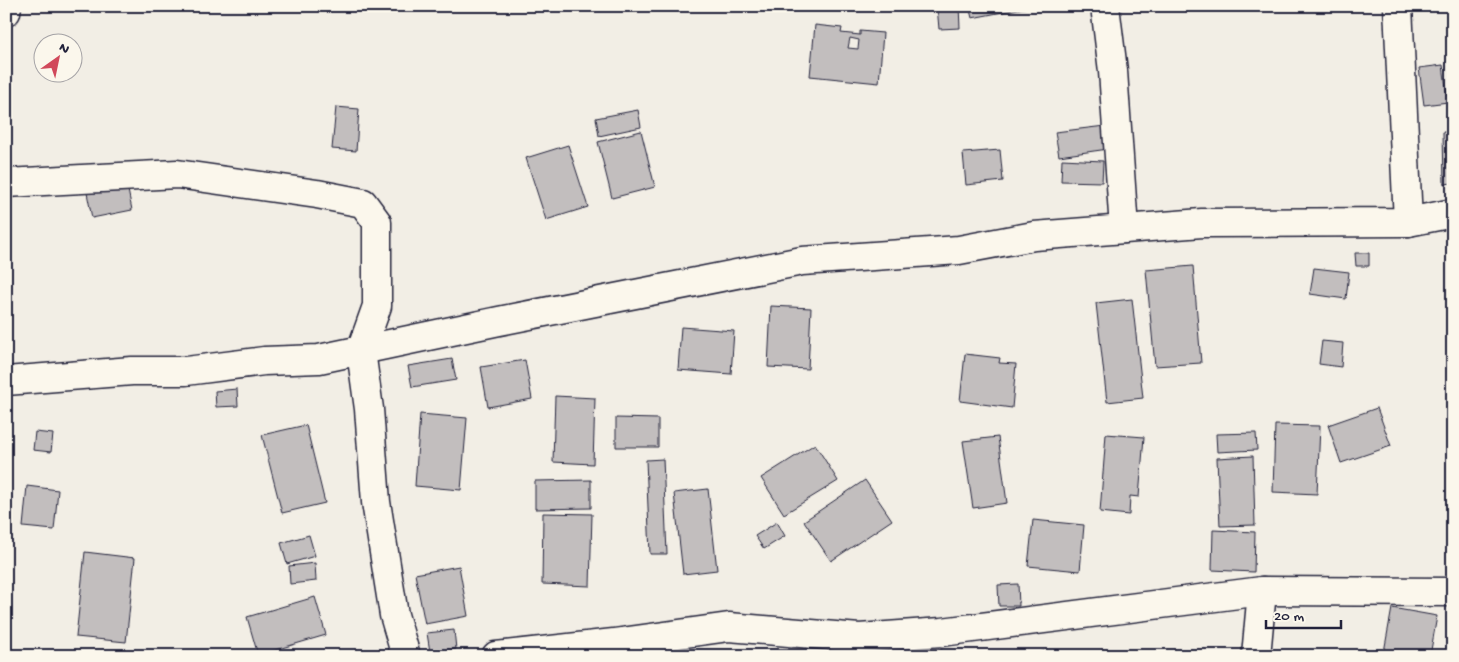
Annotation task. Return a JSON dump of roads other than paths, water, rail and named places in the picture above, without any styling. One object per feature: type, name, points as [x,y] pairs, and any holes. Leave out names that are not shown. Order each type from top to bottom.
[{"type":"street","points":[[6,12],[7,6]]},
{"type":"street","points":[[1105,6],[1113,71],[1124,230]]},
{"type":"street","points":[[1398,6],[1408,222]]},
{"type":"street","points":[[6,183],[177,174],[317,194],[362,203],[377,222],[377,306],[361,351],[376,502],[394,615],[406,656]]},
{"type":"street","points":[[6,381],[132,371],[186,371],[264,361],[319,359],[499,320],[802,261],[960,250],[1034,236],[1202,223],[1408,222],[1453,213]]},
{"type":"street","points":[[496,656],[614,643],[730,627],[859,638],[942,632],[1262,591],[1453,592]]},
{"type":"street","points":[[1256,656],[1262,591]]}]
